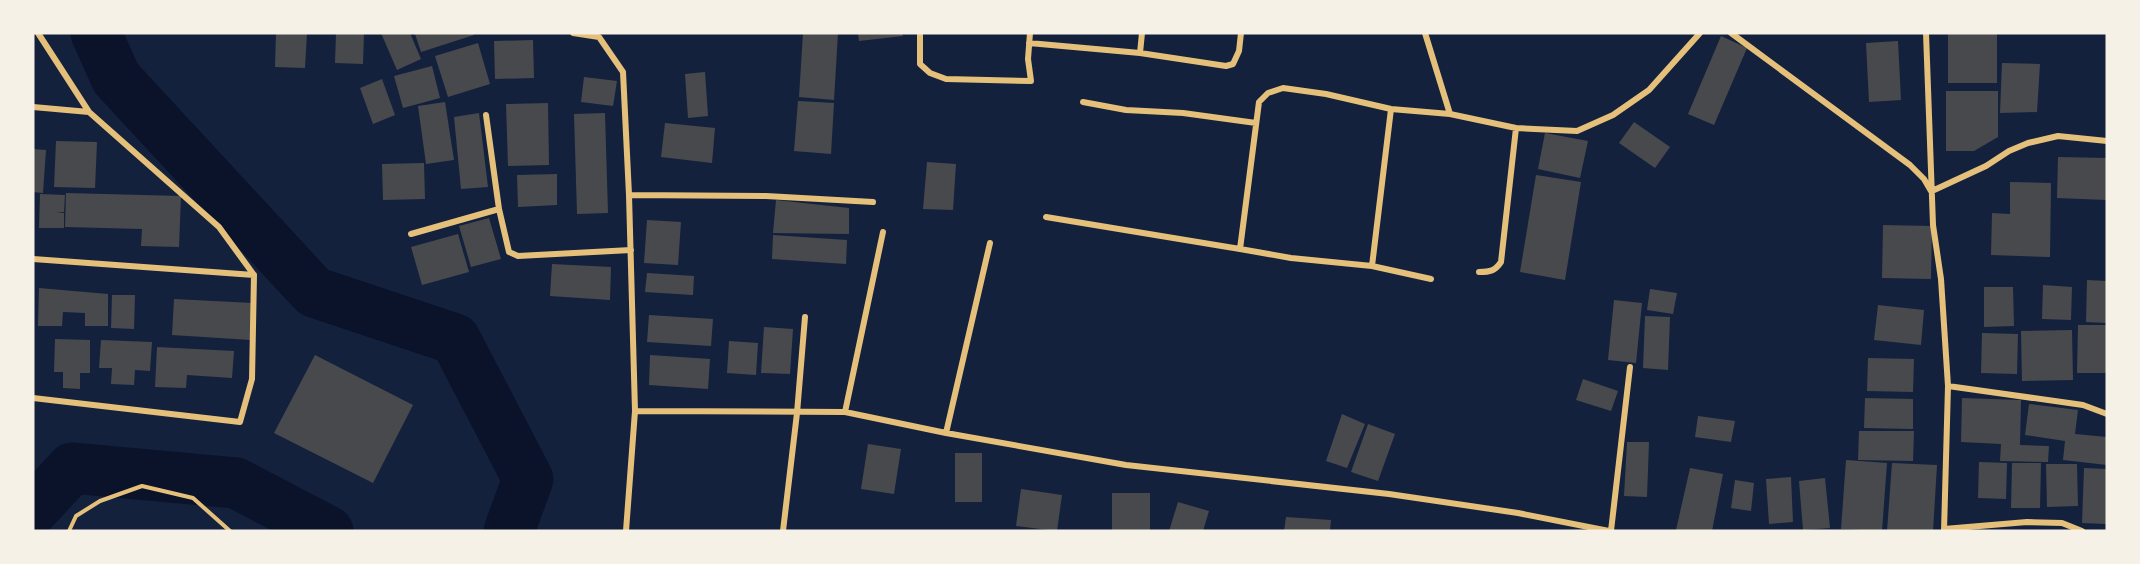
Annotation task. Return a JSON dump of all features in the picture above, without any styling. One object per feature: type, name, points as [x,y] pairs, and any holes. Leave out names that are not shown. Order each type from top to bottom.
[{"type":"street","points":[[33,398],[240,422],[252,379],[254,275],[219,227],[89,112],[38,33]]},
{"type":"street","points":[[573,33],[599,37],[623,72],[635,411],[626,531]]},
{"type":"street","points":[[920,33],[920,64],[930,73],[946,79],[1031,81],[1028,59],[1030,33]]},
{"type":"street","points":[[1140,53],[1142,33]]},
{"type":"street","points":[[1029,43],[1140,53],[1226,66],[1233,64],[1241,33]]},
{"type":"street","points":[[1425,33],[1450,114]]},
{"type":"street","points":[[1240,249],[1259,102],[1268,93],[1283,88],[1326,94],[1391,109],[1450,114],[1516,128],[1577,131],[1598,124],[1649,90],[1700,33]]},
{"type":"street","points":[[1731,33],[1910,165],[1932,191]]},
{"type":"street","points":[[1926,33],[1933,225],[1941,279],[1948,386],[1944,530],[2027,522],[2062,523],[2082,531]]},
{"type":"street","points":[[1083,102],[1126,110],[1183,113],[1256,123]]},
{"type":"street","points":[[33,107],[89,112]]},
{"type":"street","points":[[1372,266],[1391,109]]},
{"type":"street","points":[[486,115],[499,209],[509,252],[518,256],[631,250]]},
{"type":"street","points":[[1479,273],[1491,272],[1501,262],[1516,128]]},
{"type":"street","points":[[1932,191],[1986,166],[2008,151],[2038,141],[2058,136],[2107,141]]},
{"type":"street","points":[[629,195],[766,196],[873,202]]},
{"type":"street","points":[[411,234],[499,209]]},
{"type":"street","points":[[1046,217],[1291,258],[1372,266],[1431,279]]},
{"type":"street","points":[[845,412],[883,232]]},
{"type":"street","points":[[946,433],[990,243]]},
{"type":"street","points":[[33,259],[254,275]]},
{"type":"street","points":[[783,531],[805,317]]},
{"type":"street","points":[[635,411],[845,412],[946,433],[1126,465],[1389,494],[1518,513],[1610,531],[1630,367]]},
{"type":"street","points":[[1948,386],[2083,405],[2107,414]]},
{"type":"path","points":[[69,531],[76,516],[100,501],[142,486],[193,498],[230,531]]},
{"type":"building","points":[[276,33],[307,33],[305,68],[275,67]]},
{"type":"building","points":[[336,33],[364,33],[363,64],[335,63]]},
{"type":"building","points":[[381,33],[410,33],[421,59],[397,70]]},
{"type":"building","points":[[474,33],[474,35],[421,52],[415,34]]},
{"type":"building","points":[[803,33],[838,33],[834,100],[799,97]]},
{"type":"building","points":[[858,33],[902,33],[903,36],[859,41]]},
{"type":"building","points":[[1948,33],[1997,33],[1997,83],[1948,83]]},
{"type":"building","points":[[1721,36],[1747,48],[1714,125],[1688,114]]},
{"type":"building","points":[[533,40],[534,78],[495,79],[494,41]]},
{"type":"building","points":[[1898,41],[1901,100],[1869,102],[1866,43]]},
{"type":"building","points":[[478,43],[490,84],[448,97],[435,56]]},
{"type":"building","points":[[2002,63],[2040,64],[2037,112],[2000,113]]},
{"type":"building","points":[[432,66],[440,98],[403,108],[394,76]]},
{"type":"building","points":[[705,72],[708,116],[688,118],[685,74]]},
{"type":"building","points":[[584,77],[617,81],[613,106],[581,102]]},
{"type":"building","points":[[382,79],[395,115],[373,124],[360,88]]},
{"type":"building","points":[[1946,91],[1998,91],[1998,137],[1974,151],[1946,151]]},
{"type":"building","points":[[798,101],[834,103],[831,154],[794,151]]},
{"type":"building","points":[[445,102],[454,160],[426,164],[418,106]]},
{"type":"building","points":[[548,103],[549,165],[508,166],[506,104]]},
{"type":"building","points":[[479,113],[488,187],[461,189],[454,117]]},
{"type":"building","points":[[605,113],[608,213],[577,214],[574,114]]},
{"type":"building","points":[[1634,122],[1670,147],[1655,168],[1619,143]]},
{"type":"building","points":[[665,123],[715,128],[712,163],[661,157]]},
{"type":"building","points":[[1545,133],[1588,141],[1580,178],[1538,169]]},
{"type":"building","points":[[56,141],[97,142],[95,188],[54,187]]},
{"type":"building","points":[[33,149],[46,150],[43,193],[33,192]]},
{"type":"building","points":[[2058,157],[2107,158],[2106,200],[2057,198]]},
{"type":"building","points":[[927,162],[956,164],[953,210],[923,209]]},
{"type":"building","points":[[424,163],[425,199],[383,200],[382,164]]},
{"type":"building","points":[[557,174],[557,205],[518,207],[517,175]]},
{"type":"building","points":[[1536,175],[1581,182],[1565,280],[1520,272]]},
{"type":"building","points":[[2010,182],[2051,183],[2050,257],[1991,255],[1992,213],[2010,214]]},
{"type":"building","points":[[66,193],[181,196],[179,247],[141,246],[142,229],[65,227]]},
{"type":"building","points":[[40,194],[65,195],[64,212],[56,213],[64,213],[64,228],[39,228]]},
{"type":"building","points":[[776,200],[849,208],[849,234],[773,233]]},
{"type":"building","points":[[489,218],[501,259],[471,267],[459,226]]},
{"type":"building","points":[[647,220],[681,222],[678,265],[644,263]]},
{"type":"building","points":[[1883,225],[1932,226],[1931,279],[1882,278]]},
{"type":"building","points":[[458,234],[469,272],[422,285],[411,247]]},
{"type":"building","points":[[773,235],[847,240],[846,264],[772,259]]},
{"type":"building","points":[[552,264],[611,267],[610,300],[550,296]]},
{"type":"building","points":[[647,273],[694,276],[693,295],[645,292]]},
{"type":"building","points":[[2087,280],[2107,281],[2107,323],[2086,322]]},
{"type":"building","points":[[2043,285],[2072,287],[2071,320],[2042,319]]},
{"type":"building","points":[[1984,287],[2013,287],[2014,326],[1984,327]]},
{"type":"building","points":[[39,288],[108,294],[108,326],[85,326],[85,313],[63,312],[62,326],[38,326]]},
{"type":"building","points":[[1650,289],[1677,293],[1673,314],[1647,310]]},
{"type":"building","points":[[112,295],[135,295],[134,329],[111,328]]},
{"type":"building","points":[[174,299],[253,303],[251,340],[172,335]]},
{"type":"building","points":[[1614,300],[1642,303],[1636,363],[1608,360]]},
{"type":"building","points":[[1878,305],[1924,310],[1921,345],[1874,340]]},
{"type":"building","points":[[649,315],[713,319],[711,346],[647,342]]},
{"type":"building","points":[[1645,316],[1670,317],[1668,370],[1643,368]]},
{"type":"building","points":[[2078,325],[2107,325],[2107,373],[2077,373]]},
{"type":"building","points":[[764,327],[793,329],[790,374],[761,373]]},
{"type":"building","points":[[2072,330],[2073,380],[2022,381],[2021,331]]},
{"type":"building","points":[[1982,333],[2018,334],[2017,374],[1981,373]]},
{"type":"building","points":[[55,339],[90,340],[90,373],[80,373],[80,389],[63,388],[63,372],[54,372]]},
{"type":"building","points":[[101,340],[152,342],[150,371],[135,370],[134,385],[111,384],[112,368],[99,368]]},
{"type":"building","points":[[729,341],[758,343],[756,375],[727,373]]},
{"type":"building","points":[[157,347],[234,351],[232,378],[187,375],[186,388],[155,387]]},
{"type":"building","points":[[315,355],[413,405],[373,483],[274,433]]},
{"type":"building","points":[[650,355],[710,359],[708,389],[649,385]]},
{"type":"building","points":[[1868,358],[1914,359],[1913,392],[1867,391]]},
{"type":"building","points":[[1583,379],[1618,391],[1611,411],[1576,400]]},
{"type":"building","points":[[1865,398],[1913,399],[1913,429],[1864,428]]},
{"type":"building","points":[[1962,398],[2021,400],[2020,445],[2049,446],[2048,462],[2000,461],[2001,444],[1961,442]]},
{"type":"building","points":[[2029,404],[2078,410],[2075,434],[2107,437],[2107,465],[2063,460],[2065,441],[2025,435]]},
{"type":"building","points":[[1342,414],[1365,424],[1347,468],[1326,461]]},
{"type":"building","points":[[1698,416],[1735,421],[1731,442],[1695,437]]},
{"type":"building","points":[[1368,424],[1395,434],[1378,481],[1351,472]]},
{"type":"building","points":[[1859,431],[1914,431],[1913,461],[1858,460]]},
{"type":"building","points":[[1627,442],[1649,442],[1647,497],[1624,496]]},
{"type":"building","points":[[868,444],[901,449],[894,494],[861,489]]},
{"type":"building","points":[[955,453],[982,453],[982,502],[955,502]]},
{"type":"building","points":[[1846,460],[1887,463],[1882,531],[1841,529]]},
{"type":"building","points":[[1979,462],[2007,463],[2006,499],[1978,498]]},
{"type":"building","points":[[1892,463],[1937,465],[1933,531],[1887,531]]},
{"type":"building","points":[[2012,463],[2041,463],[2040,508],[2011,508]]},
{"type":"building","points":[[2046,464],[2077,464],[2078,506],[2047,507]]},
{"type":"building","points":[[1690,468],[1723,474],[1712,531],[1676,530]]},
{"type":"building","points":[[2084,468],[2107,469],[2107,524],[2082,523]]},
{"type":"building","points":[[1791,477],[1793,522],[1769,524],[1766,479]]},
{"type":"building","points":[[1825,478],[1830,528],[1803,530],[1799,481]]},
{"type":"building","points":[[1735,480],[1754,483],[1751,511],[1731,508]]},
{"type":"building","points":[[1021,489],[1062,495],[1057,531],[1016,526]]},
{"type":"building","points":[[1112,493],[1150,493],[1150,531],[1112,531]]},
{"type":"building","points":[[1178,502],[1209,511],[1203,531],[1169,531]]},
{"type":"building","points":[[1286,517],[1331,520],[1330,531],[1284,531]]},
{"type":"waterway","points":[[96,33],[116,78],[314,292],[455,339],[528,479],[509,531]]},
{"type":"waterway","points":[[33,510],[72,468],[236,483],[328,531]]}]
